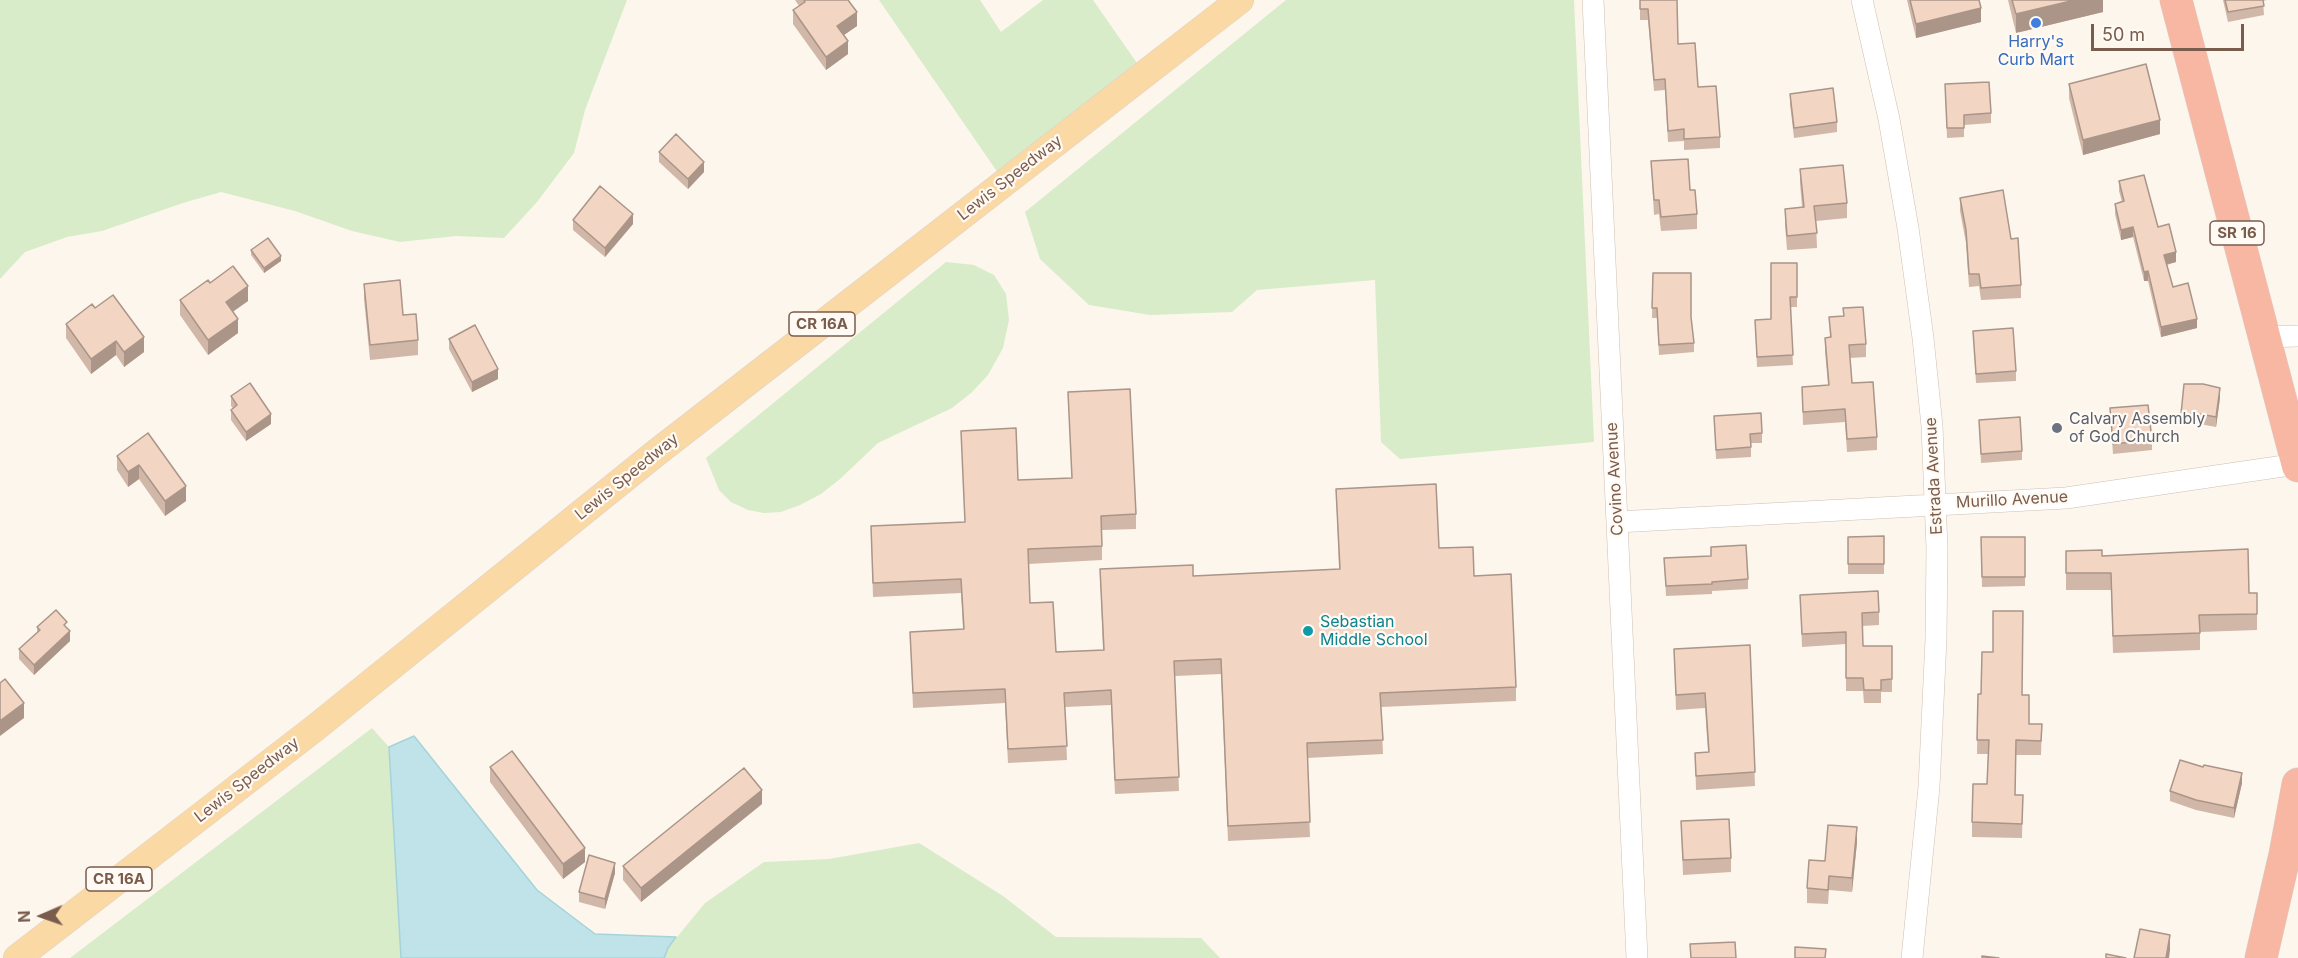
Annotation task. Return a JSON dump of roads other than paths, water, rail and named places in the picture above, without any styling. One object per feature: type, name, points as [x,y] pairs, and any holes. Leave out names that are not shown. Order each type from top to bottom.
[{"type":"highway","name":"SR 16","points":[[2176,0],[2298,465]]},
{"type":"highway","points":[[2261,958],[2285,854],[2298,784]]},
{"type":"main road","name":"Lewis Speedway","points":[[17,958],[315,728],[656,453],[1240,0]]},
{"type":"street","name":"Covino Avenue","points":[[1593,0],[1637,958]]},
{"type":"street","name":"Estrada Avenue","points":[[1862,0],[1889,119],[1908,228],[1932,426],[1936,504],[1936,639],[1929,787],[1912,958]]},
{"type":"street","points":[[2264,337],[2298,336]]},
{"type":"street","name":"Murillo Avenue","points":[[1617,522],[2066,498],[2298,465]]},
{"type":"water","points":[[414,736],[537,890],[595,934],[676,937],[664,958],[401,958],[389,747]]},
{"type":"place","name":"Harry's Curb Mart","points":[[2036,23]]},
{"type":"place","name":"Calvary Assembly of God Church","points":[[2057,428]]},
{"type":"place","name":"Sebastian Middle School","points":[[1308,631]]}]
